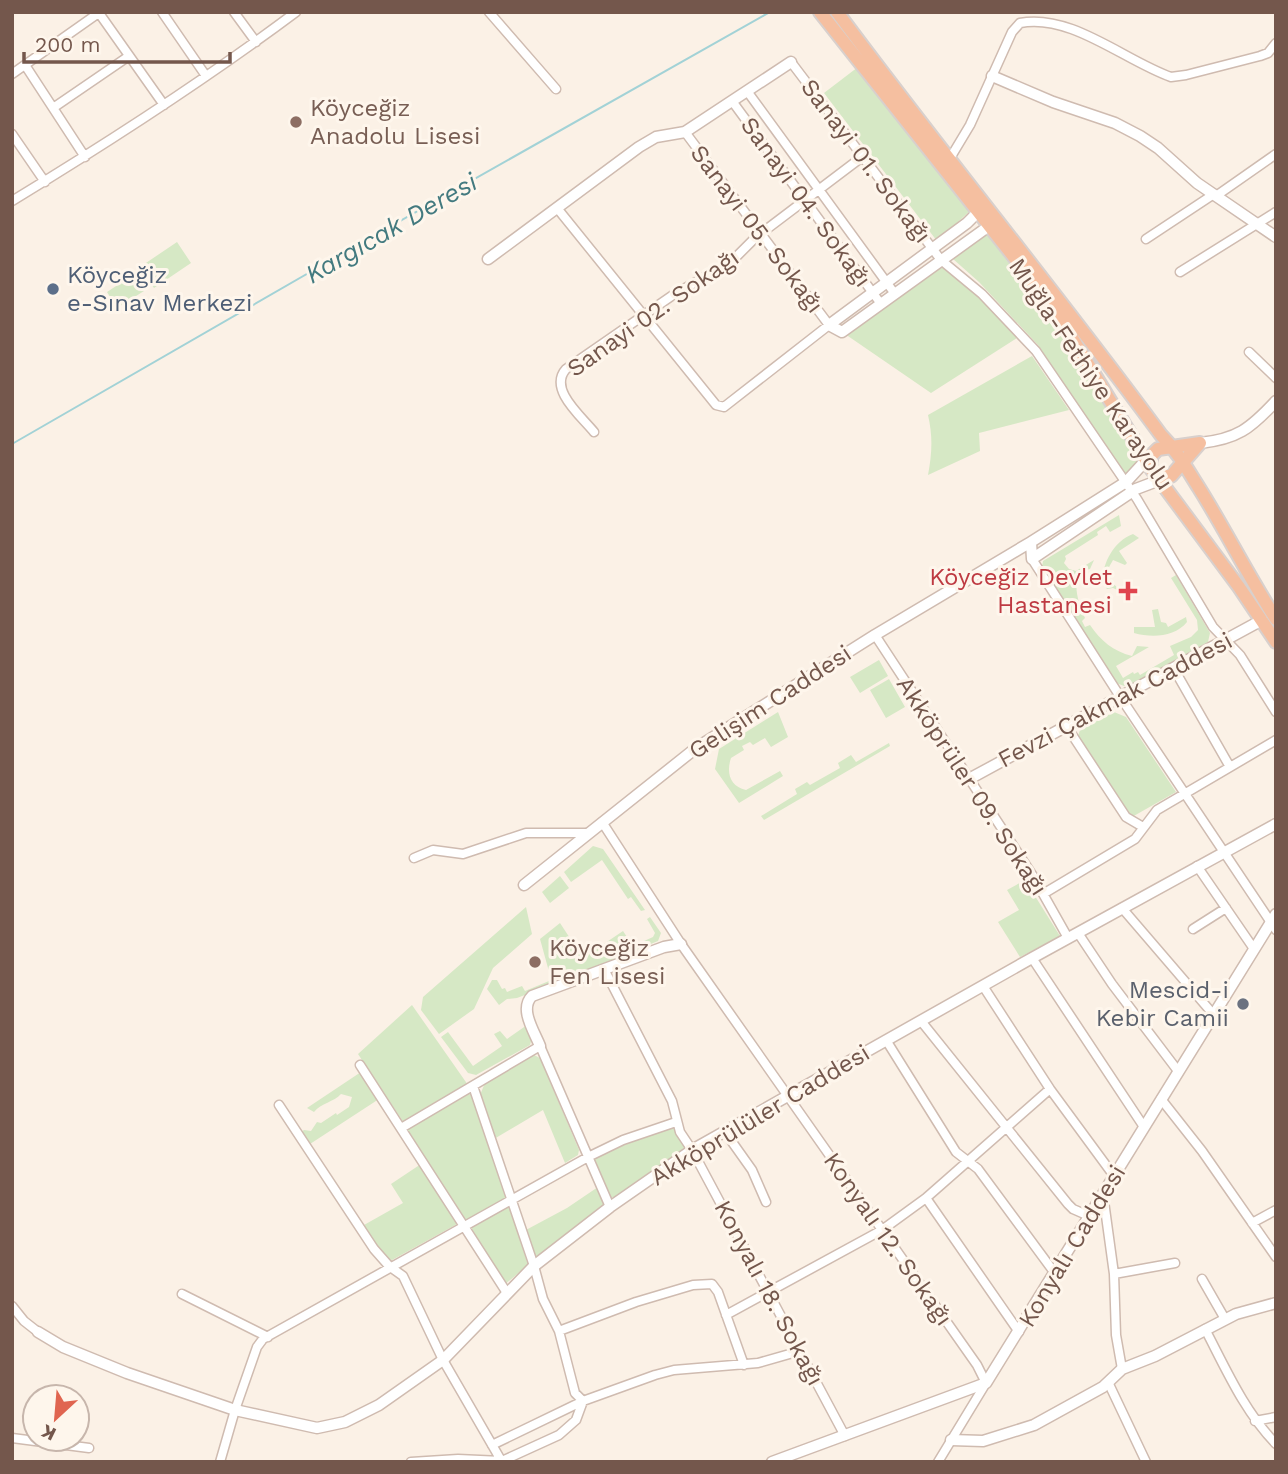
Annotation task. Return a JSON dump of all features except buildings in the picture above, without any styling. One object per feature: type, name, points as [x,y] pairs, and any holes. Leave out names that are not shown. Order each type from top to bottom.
[{"type":"highway","name":"Muğla-Fethiye Karayolu","points":[[830,14],[1020,248],[1161,435],[1276,619]]},
{"type":"highway","name":"Muğla-Fethiye Karayolu","points":[[830,14],[1068,331],[1155,468],[1276,642]]},
{"type":"highway","points":[[1155,468],[1200,443]]},
{"type":"highway","points":[[1155,468],[1158,449],[1175,456],[1200,443]]},
{"type":"street","points":[[12,74],[99,12],[163,104]]},
{"type":"street","points":[[162,12],[206,76]]},
{"type":"street","points":[[234,12],[256,42]]},
{"type":"street","points":[[12,201],[85,157],[296,12]]},
{"type":"street","points":[[489,12],[556,89]]},
{"type":"street","points":[[949,160],[970,125],[1012,32],[1020,23],[1039,22],[1070,28],[1171,77],[1260,56],[1268,53],[1276,43]]},
{"type":"street","points":[[53,108],[129,56]]},
{"type":"street","points":[[488,259],[626,155],[664,135],[685,132],[791,61]]},
{"type":"street","name":"Sanayi 01. Sokağı","points":[[791,61],[941,260],[971,284],[1026,338],[1054,375],[1132,491],[1213,627],[1240,655],[1276,712]]},
{"type":"street","points":[[25,65],[85,157]]},
{"type":"street","points":[[992,76],[1130,131],[1158,148],[1186,175],[1276,237]]},
{"type":"street","points":[[747,91],[895,294]]},
{"type":"street","name":"Sanayi 04. Sokağı","points":[[732,101],[881,304]]},
{"type":"street","name":"Sanayi 05. Sokağı","points":[[685,132],[829,326]]},
{"type":"street","points":[[12,134],[45,181]]},
{"type":"street","points":[[1146,239],[1276,154]]},
{"type":"street","name":"Sanayi 02. Sokağı","points":[[594,432],[566,398],[560,384],[566,369],[686,287],[731,262],[761,234],[862,157]]},
{"type":"street","points":[[557,208],[720,407],[730,403],[978,212]]},
{"type":"street","points":[[1180,272],[1276,212]]},
{"type":"street","points":[[829,326],[842,332],[989,226]]},
{"type":"street","points":[[1249,352],[1276,378]]},
{"type":"street","points":[[1200,443],[1240,435],[1276,401]]},
{"type":"street","points":[[1032,559],[1132,491],[1155,468]]},
{"type":"street","name":"Gelişim Caddesi","points":[[524,885],[696,748],[875,635],[1126,482],[1155,468]]},
{"type":"street","points":[[1031,542],[1032,559],[1121,698],[1274,922]]},
{"type":"street","name":"Fevzi Çakmak Caddesi","points":[[969,779],[1262,620]]},
{"type":"street","name":"Akköprüler 09. Sokağı","points":[[875,635],[1043,894],[1178,1071]]},
{"type":"street","points":[[1174,669],[1230,767]]},
{"type":"street","points":[[1067,727],[1126,817],[1143,827]]},
{"type":"street","points":[[1043,894],[1135,839],[1152,814],[1276,740]]},
{"type":"street","name":"Konyalı 12. Sokağı","points":[[602,821],[681,944],[977,1365],[986,1383]]},
{"type":"street","name":"Akköprülüler Caddesi","points":[[38,1332],[63,1347],[127,1373],[235,1410],[317,1428],[335,1426],[379,1405],[443,1360],[534,1266],[610,1207],[692,1150],[1276,824]]},
{"type":"street","points":[[414,858],[433,850],[463,854],[526,832],[587,833]]},
{"type":"street","points":[[1197,866],[1254,949]]},
{"type":"street","points":[[1122,908],[1213,1014]]},
{"type":"street","points":[[1193,929],[1226,908]]},
{"type":"street","name":"Konyalı Caddesi","points":[[986,1383],[1213,1014],[1274,922]]},
{"type":"street","points":[[610,1207],[526,1010],[529,999],[664,947],[681,944]]},
{"type":"street","points":[[1032,958],[1144,1127]]},
{"type":"street","name":"Konyalı 18. Sokağı","points":[[604,969],[672,1101],[680,1132],[770,1291],[845,1436]]},
{"type":"street","points":[[983,986],[1050,1089],[1114,1176]]},
{"type":"street","points":[[921,1021],[1068,1204],[1090,1216]]},
{"type":"street","points":[[886,1040],[956,1152],[978,1169],[1055,1272]]},
{"type":"street","points":[[402,1127],[540,1046]]},
{"type":"street","points":[[360,1065],[508,1293]]},
{"type":"street","points":[[473,1086],[543,1299],[559,1331],[575,1393],[583,1401]]},
{"type":"street","points":[[726,1315],[882,1230],[926,1198],[1050,1089]]},
{"type":"street","points":[[1161,1099],[1276,1257]]},
{"type":"street","points":[[279,1105],[374,1249],[389,1266],[403,1276],[443,1360],[502,1461]]},
{"type":"street","points":[[220,1462],[257,1347],[268,1337],[389,1266],[588,1157],[634,1136],[676,1122]]},
{"type":"street","points":[[725,1132],[752,1170],[766,1202]]},
{"type":"street","points":[[1103,1194],[1114,1274],[1116,1335],[1122,1369]]},
{"type":"street","points":[[926,1198],[1019,1332]]},
{"type":"street","points":[[1252,1223],[1276,1210]]},
{"type":"street","points":[[1114,1274],[1175,1263]]},
{"type":"street","points":[[1202,1279],[1225,1319]]},
{"type":"street","points":[[559,1331],[666,1292],[700,1283],[716,1287],[744,1365]]},
{"type":"street","points":[[181,1294],[268,1337]]},
{"type":"street","points":[[951,1440],[983,1441],[1025,1429],[1063,1411],[1108,1382],[1122,1369],[1155,1356],[1243,1311],[1276,1303]]},
{"type":"street","points":[[12,1306],[24,1321],[38,1332]]},
{"type":"street","points":[[1205,1329],[1255,1421],[1276,1444]]},
{"type":"street","points":[[492,1445],[583,1401],[665,1372],[744,1365],[800,1351]]},
{"type":"street","points":[[1108,1382],[1146,1462]]},
{"type":"street","points":[[772,1462],[986,1383]]},
{"type":"street","points":[[938,1462],[986,1383]]},
{"type":"street","points":[[411,1462],[458,1459],[502,1461],[559,1435],[576,1420],[583,1401]]},
{"type":"street","points":[[1255,1421],[1276,1417]]},
{"type":"green space","points":[[858,67],[971,210],[937,241],[824,93]]},
{"type":"green space","points":[[987,234],[1066,339],[1134,451],[1137,462],[1126,475],[1038,345],[979,282],[953,259]]},
{"type":"green space","points":[[177,242],[191,263],[154,288],[140,267]]},
{"type":"green space","points":[[943,265],[995,313],[1017,338],[931,393],[845,334]]},
{"type":"green space","points":[[133,275],[144,291],[117,308],[107,292]]},
{"type":"green space","points":[[1032,356],[1069,410],[979,433],[980,451],[928,475],[931,431],[928,415]]},
{"type":"green space","points":[[1119,515],[1121,526],[1110,532],[1106,526],[1097,532],[1098,535],[1065,556],[1064,563],[1069,569],[1076,571],[1094,560],[1090,569],[1080,571],[1076,589],[1085,627],[1090,625],[1108,645],[1125,654],[1132,656],[1137,646],[1149,647],[1116,666],[1123,678],[1133,672],[1140,675],[1174,655],[1170,646],[1191,637],[1198,630],[1197,620],[1171,578],[1176,575],[1210,633],[1208,642],[1127,687],[1116,683],[1042,567],[1043,561]]},
{"type":"green space","points":[[1133,534],[1139,538],[1119,551],[1127,563],[1125,565],[1113,560],[1104,576],[1124,593],[1113,588],[1107,589],[1102,582],[1107,560],[1120,542]]},
{"type":"green space","points":[[1158,609],[1161,622],[1168,627],[1186,617],[1187,622],[1176,631],[1163,635],[1134,633],[1134,627],[1155,627],[1152,610]]},
{"type":"green space","points":[[879,660],[888,676],[860,693],[850,677]]},
{"type":"green space","points":[[889,679],[905,707],[886,718],[870,690]]},
{"type":"green space","points":[[778,712],[788,737],[771,747],[765,738],[753,745],[750,742],[742,746],[744,750],[731,758],[729,774],[736,785],[746,790],[780,771],[783,776],[739,803],[715,769],[719,749]]},
{"type":"green space","points":[[1114,712],[1126,717],[1176,792],[1132,817],[1078,736],[1080,730]]},
{"type":"green space","points":[[889,743],[890,746],[764,820],[761,816],[797,794],[795,789],[807,782],[810,785],[840,768],[838,763],[851,755],[856,762]]},
{"type":"green space","points":[[593,846],[603,849],[645,910],[641,911],[631,897],[628,899],[602,860],[571,882],[564,872]]},
{"type":"green space","points":[[560,876],[569,888],[550,903],[542,892]]},
{"type":"green space","points":[[1025,880],[1060,936],[1020,957],[998,922],[1019,910],[1007,890]]},
{"type":"green space","points":[[526,907],[532,934],[493,968],[474,1009],[439,1034],[421,1010],[423,997]]},
{"type":"green space","points":[[650,917],[661,933],[658,941],[556,983],[548,968],[540,939],[560,923],[583,958],[623,931],[633,946],[653,937],[655,933],[647,919]]},
{"type":"green space","points":[[492,980],[497,980],[507,992],[522,986],[525,991],[549,981],[551,985],[507,999],[499,1005],[487,989]]},
{"type":"green space","points":[[412,1005],[468,1085],[404,1123],[358,1054]]},
{"type":"green space","points":[[527,1025],[532,1038],[530,1045],[476,1075],[468,1073],[441,1037],[448,1032],[473,1066],[502,1046],[494,1034],[500,1031],[507,1039]]},
{"type":"green space","points":[[534,1055],[540,1058],[579,1150],[578,1155],[565,1163],[543,1110],[494,1139],[480,1095],[485,1083]]},
{"type":"green space","points":[[361,1072],[379,1099],[310,1144],[301,1132],[311,1131],[317,1122],[321,1123],[349,1107],[352,1097],[341,1094],[314,1112],[307,1108]]},
{"type":"green space","points":[[471,1091],[506,1199],[466,1220],[406,1128]]},
{"type":"green space","points":[[673,1127],[686,1150],[616,1198],[611,1197],[593,1159]]},
{"type":"green space","points":[[421,1164],[459,1223],[392,1260],[383,1257],[364,1225],[403,1203],[391,1184]]},
{"type":"green space","points":[[598,1187],[606,1206],[535,1258],[524,1231],[567,1208]]},
{"type":"green space","points":[[509,1206],[528,1265],[504,1285],[471,1227]]},
{"type":"waterway","name":"Kargıcak Deresi","points":[[12,444],[770,12]]},
{"type":"place","name":"Köyceğiz Anadolu Lisesi","points":[[296,122]]},
{"type":"place","name":"Köyceğiz e-Sınav Merkezi","points":[[53,289]]},
{"type":"place","name":"Köyceğiz Devlet Hastanesi","points":[[1128,591]]},
{"type":"place","name":"Köyceğiz Fen Lisesi","points":[[535,962]]},
{"type":"place","name":"Mescid-i Kebir Camii","points":[[1243,1004]]}]
